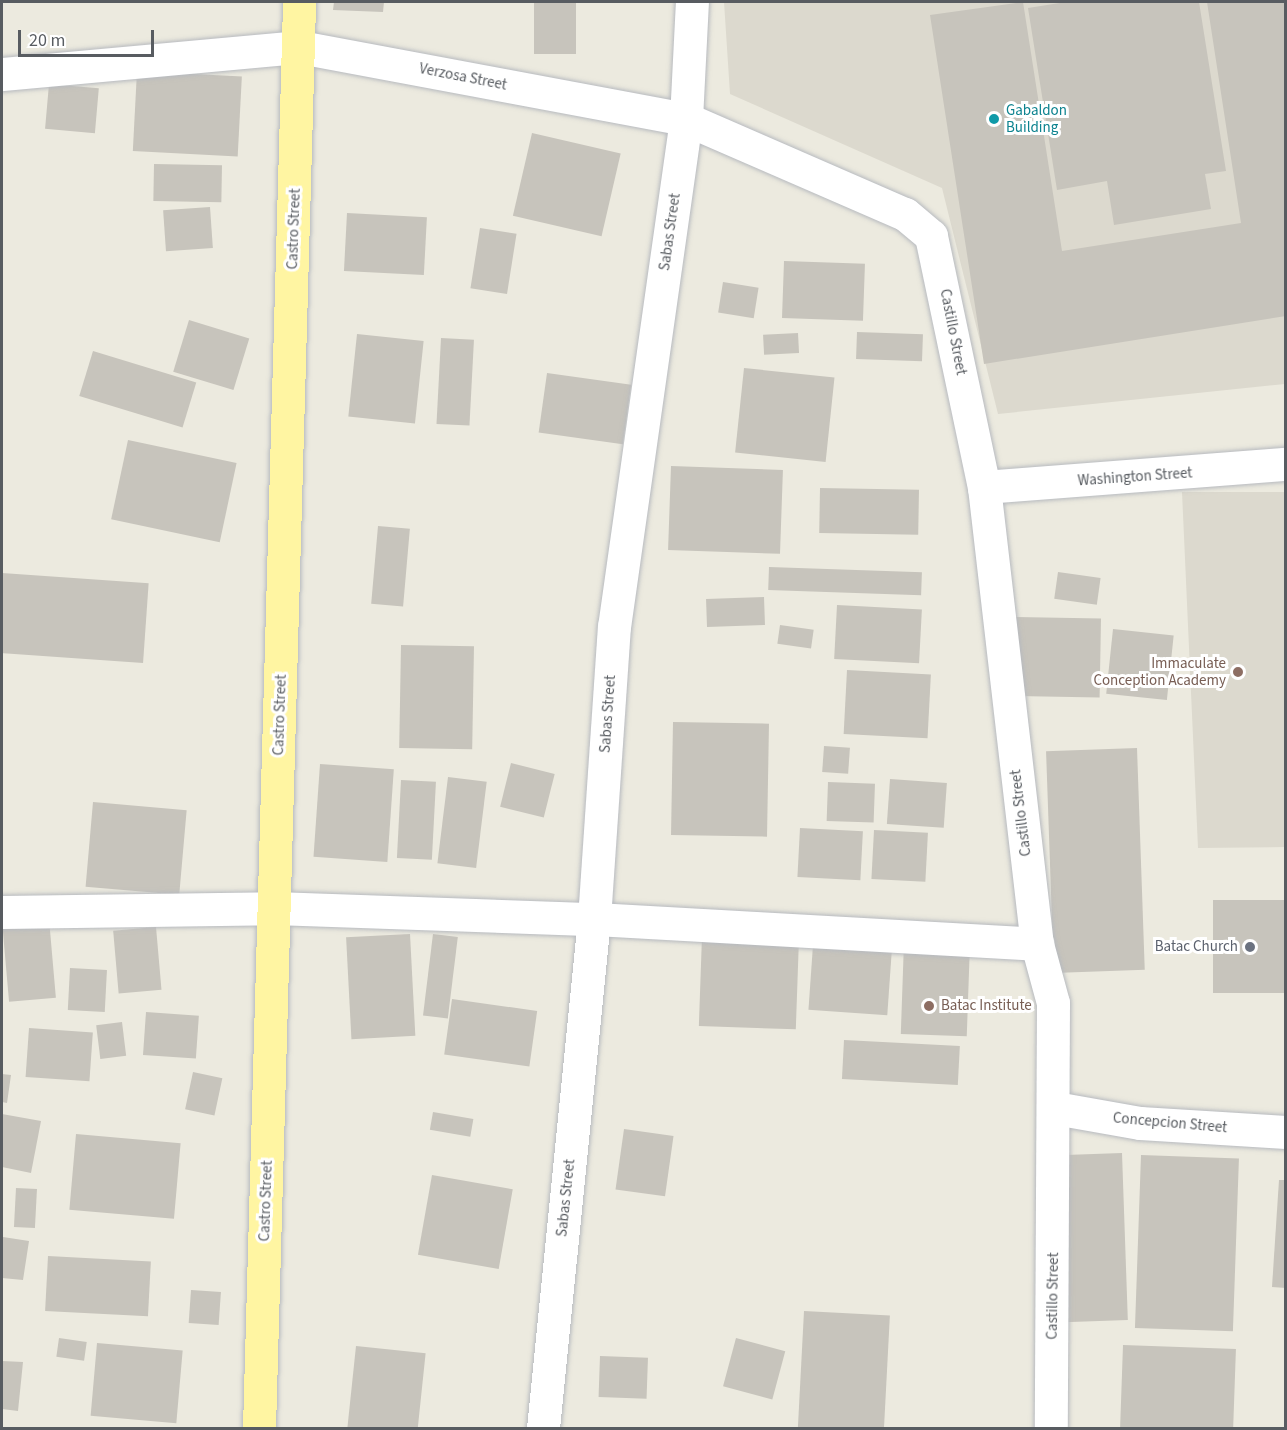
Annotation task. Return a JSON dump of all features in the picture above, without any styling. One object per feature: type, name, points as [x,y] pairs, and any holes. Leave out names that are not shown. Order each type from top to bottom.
[{"type":"main road","name":"Castro Street","points":[[259,1428],[300,47],[299,2]]},
{"type":"street","name":"Sabas Street","points":[[543,1428],[594,919],[614,627],[686,119],[692,2]]},
{"type":"street","name":"Verzosa Street","points":[[2,74],[300,47],[686,119],[905,214]]},
{"type":"street","name":"Castillo Street","points":[[905,214],[931,236],[984,486],[1037,944],[1053,1003],[1055,1108],[1051,1428]]},
{"type":"street","name":"Washington Street","points":[[984,486],[1286,464]]},
{"type":"street","points":[[2,912],[274,908],[594,919],[1037,944]]},
{"type":"street","name":"Concepcion Street","points":[[1055,1108],[1140,1123],[1286,1132]]},
{"type":"shaded area","points":[[724,2],[1285,2],[1285,384],[998,414],[942,188],[730,94]]},
{"type":"shaded area","name":"Immaculate Conception Academy","points":[[1182,492],[1285,492],[1285,847],[1198,848]]},
{"type":"building","points":[[334,2],[384,2],[383,12],[333,10]]},
{"type":"building","points":[[534,2],[576,2],[576,54],[534,54]]},
{"type":"building","name":"Gabaldon Building","points":[[1023,2],[1062,251],[1241,223],[1207,2],[1286,2],[1286,316],[984,364],[930,15]]},
{"type":"building","points":[[1066,2],[1199,2],[1226,171],[1205,174],[1211,209],[1114,225],[1107,181],[1057,190],[1028,8]]},
{"type":"building","points":[[137,71],[242,76],[238,156],[133,151]]},
{"type":"building","points":[[49,84],[99,88],[95,133],[45,129]]},
{"type":"building","points":[[532,133],[621,153],[602,236],[513,216]]},
{"type":"building","points":[[154,164],[222,165],[221,202],[153,201]]},
{"type":"building","points":[[210,207],[213,248],[166,251],[163,210]]},
{"type":"building","points":[[347,213],[427,217],[424,275],[344,271]]},
{"type":"building","points":[[480,228],[517,234],[507,294],[470,288]]},
{"type":"building","points":[[784,261],[865,264],[863,321],[782,318]]},
{"type":"building","points":[[723,282],[759,288],[754,318],[718,313]]},
{"type":"building","points":[[189,320],[249,338],[233,390],[173,372]]},
{"type":"building","points":[[857,332],[923,334],[922,361],[856,359]]},
{"type":"building","points":[[798,333],[799,353],[764,355],[763,335]]},
{"type":"building","points":[[357,334],[424,341],[415,424],[348,417]]},
{"type":"building","points":[[441,338],[474,340],[469,426],[436,424]]},
{"type":"building","points":[[93,351],[196,383],[183,428],[79,396]]},
{"type":"building","points":[[744,368],[835,378],[826,462],[735,453]]},
{"type":"building","points":[[547,373],[631,385],[623,444],[539,432]]},
{"type":"building","points":[[128,440],[237,463],[220,542],[111,519]]},
{"type":"building","points":[[671,466],[783,470],[780,554],[668,550]]},
{"type":"building","points":[[820,488],[919,490],[918,535],[819,533]]},
{"type":"building","points":[[378,526],[410,529],[403,606],[371,604]]},
{"type":"building","points":[[769,567],[922,572],[921,595],[768,590]]},
{"type":"building","points":[[1058,572],[1101,578],[1097,605],[1054,599]]},
{"type":"building","points":[[2,573],[149,583],[143,663],[2,653]]},
{"type":"building","points":[[764,597],[765,625],[707,627],[706,599]]},
{"type":"building","points":[[837,605],[922,609],[919,663],[834,659]]},
{"type":"building","points":[[1013,617],[1101,619],[1100,698],[1012,696]]},
{"type":"building","points":[[780,625],[814,630],[811,649],[777,644]]},
{"type":"building","points":[[1113,629],[1174,635],[1167,700],[1106,694]]},
{"type":"building","points":[[401,645],[474,646],[472,749],[399,748]]},
{"type":"building","points":[[847,670],[931,674],[928,738],[844,734]]},
{"type":"building","points":[[673,722],[769,724],[767,837],[671,835]]},
{"type":"building","points":[[824,746],[850,748],[848,774],[822,772]]},
{"type":"building","points":[[1137,748],[1145,970],[1054,973],[1046,751]]},
{"type":"building","points":[[511,763],[555,774],[544,818],[500,807]]},
{"type":"building","points":[[320,764],[394,769],[387,862],[314,857]]},
{"type":"building","points":[[448,777],[487,782],[476,868],[437,863]]},
{"type":"building","points":[[890,779],[947,783],[944,828],[887,824]]},
{"type":"building","points":[[401,780],[436,782],[432,860],[397,858]]},
{"type":"building","points":[[828,782],[875,784],[874,823],[827,821]]},
{"type":"building","points":[[93,802],[187,810],[179,895],[86,887]]},
{"type":"building","points":[[800,828],[863,831],[860,880],[797,877]]},
{"type":"building","points":[[874,830],[928,833],[925,882],[871,879]]},
{"type":"building","name":"Batac Church","points":[[1213,900],[1286,900],[1286,993],[1213,993]]},
{"type":"building","points":[[49,919],[56,998],[9,1002],[2,923]]},
{"type":"building","points":[[156,927],[161,990],[119,994],[113,931]]},
{"type":"building","points":[[410,934],[415,1036],[351,1039],[346,937]]},
{"type":"building","points":[[433,934],[458,937],[448,1018],[423,1015]]},
{"type":"building","points":[[702,936],[799,939],[796,1029],[699,1026]]},
{"type":"building","points":[[904,942],[970,944],[967,1036],[901,1034]]},
{"type":"building","points":[[813,945],[892,951],[887,1015],[808,1010]]},
{"type":"building","points":[[70,968],[107,970],[105,1012],[68,1010]]},
{"type":"building","points":[[452,999],[537,1011],[529,1066],[444,1054]]},
{"type":"building","points":[[146,1012],[199,1016],[196,1059],[143,1055]]},
{"type":"building","points":[[122,1022],[126,1056],[100,1059],[96,1025]]},
{"type":"building","points":[[29,1028],[93,1032],[89,1081],[26,1077]]},
{"type":"building","points":[[844,1040],[960,1046],[958,1085],[842,1079]]},
{"type":"building","points":[[193,1072],[222,1078],[214,1115],[185,1109]]},
{"type":"building","points":[[2,1074],[11,1075],[7,1103],[2,1102]]},
{"type":"building","points":[[433,1112],[473,1119],[470,1137],[430,1130]]},
{"type":"building","points":[[2,1114],[41,1121],[31,1173],[2,1167]]},
{"type":"building","points":[[624,1129],[674,1136],[665,1196],[616,1189]]},
{"type":"building","points":[[76,1134],[181,1143],[174,1219],[69,1210]]},
{"type":"building","points":[[1122,1153],[1128,1320],[1064,1322],[1058,1155]]},
{"type":"building","points":[[1141,1155],[1239,1158],[1233,1331],[1135,1328]]},
{"type":"building","points":[[432,1175],[513,1189],[499,1269],[418,1255]]},
{"type":"building","points":[[1279,1180],[1286,1180],[1286,1288],[1272,1287]]},
{"type":"building","points":[[16,1188],[37,1189],[35,1228],[14,1227]]},
{"type":"building","points":[[3,1237],[29,1241],[23,1280],[2,1278]]},
{"type":"building","points":[[48,1256],[151,1261],[148,1316],[45,1311]]},
{"type":"building","points":[[191,1290],[221,1292],[219,1325],[189,1323]]},
{"type":"building","points":[[804,1311],[890,1316],[884,1428],[798,1428]]},
{"type":"building","points":[[59,1338],[87,1342],[84,1361],[56,1357]]},
{"type":"building","points":[[736,1338],[785,1351],[772,1399],[723,1386]]},
{"type":"building","points":[[97,1343],[183,1350],[176,1423],[91,1416]]},
{"type":"building","points":[[1123,1345],[1236,1349],[1233,1428],[1120,1428]]},
{"type":"building","points":[[356,1346],[426,1353],[418,1428],[347,1428]]},
{"type":"building","points":[[600,1356],[648,1358],[647,1399],[599,1397]]},
{"type":"building","points":[[2,1361],[23,1362],[18,1411],[2,1409]]},
{"type":"place","name":"Gabaldon Building","points":[[994,119]]},
{"type":"place","name":"Immaculate Conception Academy","points":[[1238,672]]},
{"type":"place","name":"Batac Church","points":[[1250,947]]},
{"type":"place","name":"Batac Institute","points":[[929,1006]]}]
